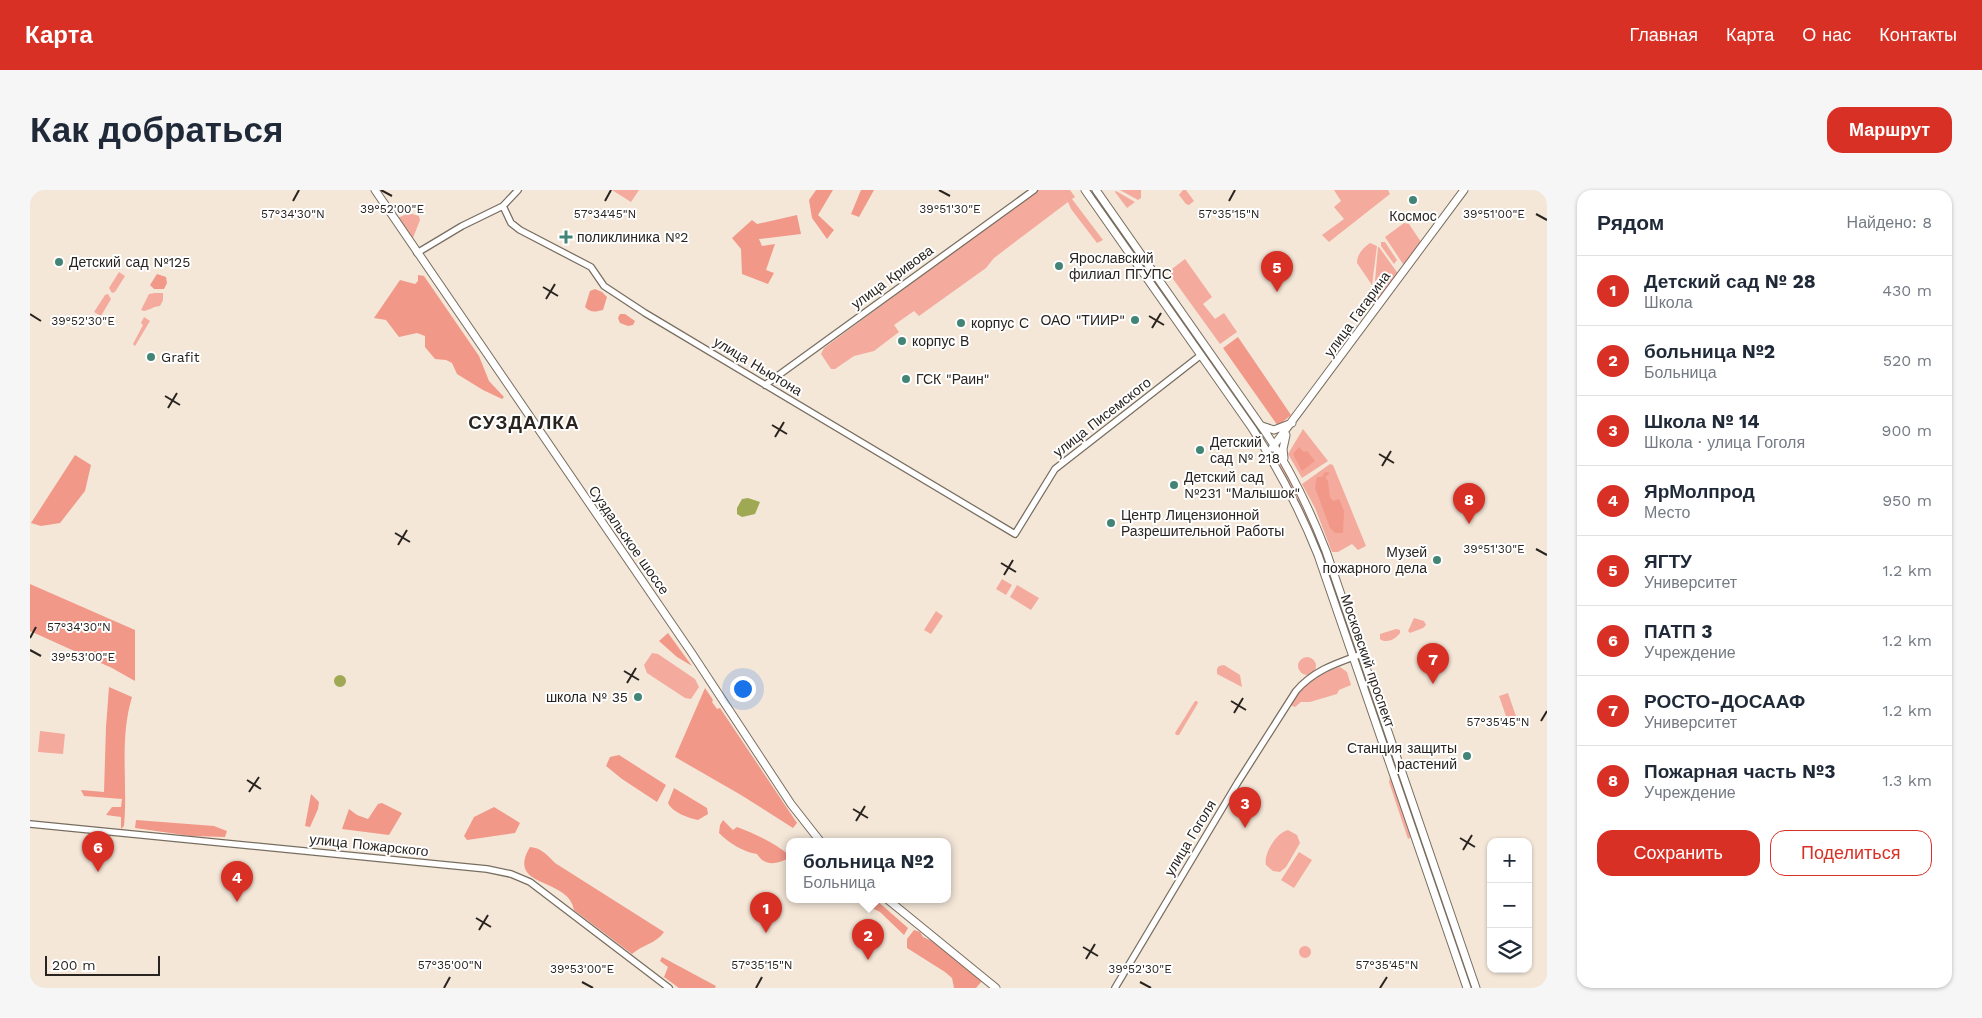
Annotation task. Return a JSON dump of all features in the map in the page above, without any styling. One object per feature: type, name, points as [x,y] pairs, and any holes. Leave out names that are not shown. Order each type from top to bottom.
[{"type":"main road","name":"Суздальское шоссе","points":[[375,190],[686,644],[798,815],[817,838]]},
{"type":"main road","name":"Московский проспект","points":[[1085,190],[1268,452],[1289,490],[1311,537],[1354,657],[1467,988]]},
{"type":"main road","name":"Московский проспект","points":[[1096,190],[1275,446],[1322,540],[1476,988]]},
{"type":"main road","name":"улица Гагарина","points":[[1268,452],[1275,446],[1464,190]]},
{"type":"main road","points":[[1262,426],[1274,430],[1292,423]]},
{"type":"main road","points":[[1285,464],[1283,442],[1292,423]]},
{"type":"main road","points":[[892,903],[996,988]]},
{"type":"street","points":[[417,253],[462,226],[503,206],[518,190]]},
{"type":"street","name":"улица Кривова","points":[[765,385],[1034,190]]},
{"type":"street","name":"улица Ньютона","points":[[503,206],[511,223],[520,230],[591,267],[604,286],[645,313],[1015,534]]},
{"type":"street","name":"улица Писемского","points":[[1015,534],[1055,469],[1201,355]]},
{"type":"street","name":"улица Гоголя","points":[[1115,988],[1290,699],[1312,674],[1362,654]]},
{"type":"street","name":"улица Пожарского","points":[[30,824],[487,869],[510,874],[530,882],[669,988]]},
{"type":"shaded area","points":[[612,190],[639,190],[631,202]]},
{"type":"shaded area","points":[[816,190],[833,190],[818,215],[834,230],[827,239],[812,218],[809,200]]},
{"type":"shaded area","points":[[861,190],[874,190],[859,217],[851,214]]},
{"type":"shaded area","points":[[1037,190],[1070,190],[1075,197],[1072,199],[1103,240],[1097,243],[1071,209],[1068,202],[994,258],[986,268],[919,316],[914,311],[894,325],[899,332],[874,351],[854,356],[835,369],[831,369],[821,354],[824,348]]},
{"type":"shaded area","points":[[1089,190],[1092,190],[1255,426]]},
{"type":"shaded area","points":[[1120,190],[1141,190],[1141,198],[1138,200]]},
{"type":"shaded area","points":[[1183,190],[1186,190],[1194,201],[1189,205],[1179,195]]},
{"type":"shaded area","points":[[1334,190],[1388,190],[1390,194],[1329,242],[1322,235],[1344,219],[1334,207],[1341,201]]},
{"type":"shaded area","points":[[1116,191],[1135,202],[1127,208]]},
{"type":"shaded area","points":[[409,213],[419,216],[420,220],[411,239],[398,218]]},
{"type":"shaded area","points":[[797,215],[801,234],[759,239],[762,246],[775,244],[766,270],[774,273],[768,284],[742,274],[741,249],[732,238],[752,220],[757,224]]},
{"type":"shaded area","points":[[1404,223],[1409,224],[1421,242],[1405,267],[1385,237]]},
{"type":"shaded area","points":[[1381,242],[1385,242],[1397,260],[1394,264],[1381,246]]},
{"type":"shaded area","points":[[1370,243],[1377,246],[1372,285],[1357,263],[1361,252]]},
{"type":"shaded area","points":[[1378,247],[1399,275],[1381,300],[1374,295]]},
{"type":"shaded area","points":[[1185,259],[1212,297],[1203,304],[1215,319],[1224,313],[1237,332],[1220,344],[1168,272]]},
{"type":"shaded area","points":[[119,272],[125,276],[115,292],[112,293],[109,288]]},
{"type":"shaded area","points":[[157,274],[166,277],[167,283],[164,289],[154,289],[150,285]]},
{"type":"shaded area","points":[[418,275],[424,276],[479,356],[489,381],[504,397],[502,399],[457,374],[452,363],[446,360],[435,359],[425,347],[425,336],[417,333],[399,337],[386,320],[374,318],[400,280],[415,284],[418,281]]},
{"type":"shaded area","points":[[595,289],[607,297],[603,310],[593,312],[585,307],[590,291]]},
{"type":"shaded area","points":[[163,293],[163,300],[160,306],[144,311],[141,310],[149,294]]},
{"type":"shaded area","points":[[108,294],[111,299],[101,316],[94,312],[105,295]]},
{"type":"shaded area","points":[[620,314],[625,314],[635,321],[633,325],[628,326],[620,323],[618,318]]},
{"type":"shaded area","points":[[144,317],[150,321],[135,346],[133,344],[143,325],[141,323]]},
{"type":"shaded area","points":[[1238,337],[1291,415],[1278,426],[1223,348]]},
{"type":"shaded area","points":[[1303,429],[1328,461],[1302,478],[1288,454]]},
{"type":"shaded area","points":[[1299,447],[1304,452],[1307,451],[1315,461],[1302,471],[1293,454]]},
{"type":"shaded area","points":[[75,455],[91,465],[85,491],[60,523],[41,526],[31,523]]},
{"type":"shaded area","points":[[1275,455],[1288,477],[1313,529],[1354,645],[1317,542]]},
{"type":"shaded area","points":[[1330,464],[1333,465],[1366,546],[1358,550],[1352,544],[1338,552],[1332,552],[1315,508],[1302,484]]},
{"type":"shaded area","points":[[1325,472],[1330,473],[1325,477],[1328,481],[1330,497],[1333,501],[1339,499],[1344,511],[1343,533],[1335,533],[1330,528],[1315,488],[1317,477],[1322,477]]},
{"type":"shaded area","points":[[748,498],[760,502],[755,514],[742,517],[737,514],[737,508],[742,499]]},
{"type":"shaded area","points":[[1002,579],[1012,585],[1006,595],[996,589]]},
{"type":"shaded area","points":[[30,584],[135,630],[135,681],[112,668],[30,631]]},
{"type":"shaded area","points":[[1017,585],[1039,598],[1031,610],[1010,597]]},
{"type":"shaded area","points":[[936,611],[943,616],[931,634],[924,630]]},
{"type":"shaded area","points":[[1414,618],[1424,621],[1426,625],[1410,633],[1408,631]]},
{"type":"shaded area","points":[[1396,629],[1400,630],[1400,633],[1393,639],[1385,641],[1380,639],[1380,634]]},
{"type":"shaded area","points":[[668,633],[692,666],[677,657],[659,641]]},
{"type":"shaded area","points":[[652,653],[658,654],[695,679],[699,687],[691,699],[685,698],[647,673],[644,665]]},
{"type":"shaded area","points":[[1307,657],[1313,660],[1316,666],[1313,672],[1307,675],[1301,672],[1298,666],[1301,660]]},
{"type":"shaded area","points":[[1224,665],[1240,675],[1242,687],[1217,674],[1219,666]]},
{"type":"shaded area","points":[[1362,665],[1421,839],[1360,666]]},
{"type":"shaded area","points":[[1340,667],[1347,672],[1351,685],[1339,690],[1337,694],[1310,702],[1301,702],[1295,707],[1290,705],[1312,681]]},
{"type":"shaded area","points":[[342,675],[345,676],[345,686],[338,687],[335,686],[334,679],[335,676]]},
{"type":"shaded area","points":[[109,687],[132,697],[126,729],[125,810],[124,826],[121,829],[121,817],[106,815],[112,807],[121,807],[122,799],[84,796],[81,790],[104,792]]},
{"type":"shaded area","points":[[705,688],[713,700],[712,702],[717,709],[720,708],[797,823],[793,828],[675,757]]},
{"type":"shaded area","points":[[1508,693],[1517,719],[1508,722],[1499,696]]},
{"type":"shaded area","points":[[1195,701],[1198,703],[1179,735],[1176,735],[1175,733]]},
{"type":"shaded area","points":[[40,731],[65,734],[63,754],[38,752]]},
{"type":"shaded area","points":[[619,755],[666,785],[657,802],[606,766],[610,757]]},
{"type":"shaded area","points":[[1391,772],[1412,837],[1408,839],[1389,782]]},
{"type":"shaded area","points":[[674,788],[707,808],[708,814],[698,820],[685,816],[673,809],[668,803]]},
{"type":"shaded area","points":[[311,794],[319,802],[310,827],[305,826]]},
{"type":"shaded area","points":[[382,803],[402,813],[389,835],[342,829],[349,809],[357,815],[368,819],[378,804]]},
{"type":"shaded area","points":[[494,807],[520,823],[515,833],[467,840],[464,836],[474,817]]},
{"type":"shaded area","points":[[136,820],[214,826],[227,831],[225,837],[191,836],[135,828]]},
{"type":"shaded area","points":[[723,820],[733,830],[737,827],[771,843],[786,853],[786,859],[776,863],[767,863],[757,854],[736,846],[727,840],[719,833]]},
{"type":"shaded area","points":[[1288,830],[1297,835],[1300,843],[1286,867],[1280,872],[1273,871],[1266,865],[1267,855],[1275,839]]},
{"type":"shaded area","points":[[1422,841],[1472,988],[1470,988],[1420,842]]},
{"type":"shaded area","points":[[530,847],[541,850],[555,863],[664,932],[657,939],[632,954],[574,910],[570,900],[562,892],[532,877],[526,870],[525,860]]},
{"type":"shaded area","points":[[1299,852],[1312,860],[1294,888],[1281,880]]},
{"type":"shaded area","points":[[869,903],[880,903],[908,928],[904,935],[880,912],[872,908],[870,909]]},
{"type":"shaded area","points":[[914,930],[932,941],[982,981],[976,988],[954,988],[952,978],[945,972],[907,948],[907,939]]},
{"type":"shaded area","points":[[1303,946],[1307,946],[1311,952],[1307,958],[1303,958],[1299,954],[1299,950]]},
{"type":"shaded area","points":[[662,957],[716,986],[715,988],[679,988],[664,977],[668,967],[660,961]]},
{"type":"place","name":"Космос","points":[[1413,200]]},
{"type":"place","name":"поликлиника №2","points":[[566,237]]},
{"type":"place","name":"Детский сад №125","points":[[59,262]]},
{"type":"place","name":"Ярославский филиал ПГУПС","points":[[1059,266]]},
{"type":"place","name":"ЯГТУ","points":[[1277,292]]},
{"type":"place","name":"ОАО \"ТИИР\"","points":[[1135,320]]},
{"type":"place","name":"корпус С","points":[[961,323]]},
{"type":"place","name":"корпус В","points":[[902,341]]},
{"type":"place","name":"Grafit","points":[[151,357]]},
{"type":"place","name":"ГСК \"Раин\"","points":[[906,379]]},
{"type":"place","name":"Детский сад № 218","points":[[1200,450]]},
{"type":"place","name":"Детский сад №231 \"Малышок\"","points":[[1174,485]]},
{"type":"place","name":"Центр Лицензионной Разрешительной Работы","points":[[1111,523]]},
{"type":"place","name":"Пожарная часть №3","points":[[1469,524]]},
{"type":"place","name":"Музей пожарного дела","points":[[1437,560]]},
{"type":"place","name":"РОСТО-ДОСААФ","points":[[1433,684]]},
{"type":"place","name":"школа № 35","points":[[638,697]]},
{"type":"place","name":"Станция защиты растений","points":[[1467,756]]},
{"type":"place","name":"Школа № 14","points":[[1245,828]]},
{"type":"place","name":"ПАТП 3","points":[[98,872]]},
{"type":"place","name":"ЯрМолпрод","points":[[237,902]]},
{"type":"place","name":"Детский сад № 28","points":[[766,933]]},
{"type":"place","name":"больница №2","points":[[868,960]]},
{"type":"district","name":"СУЗДАЛКА","points":[[524,422]]}]
